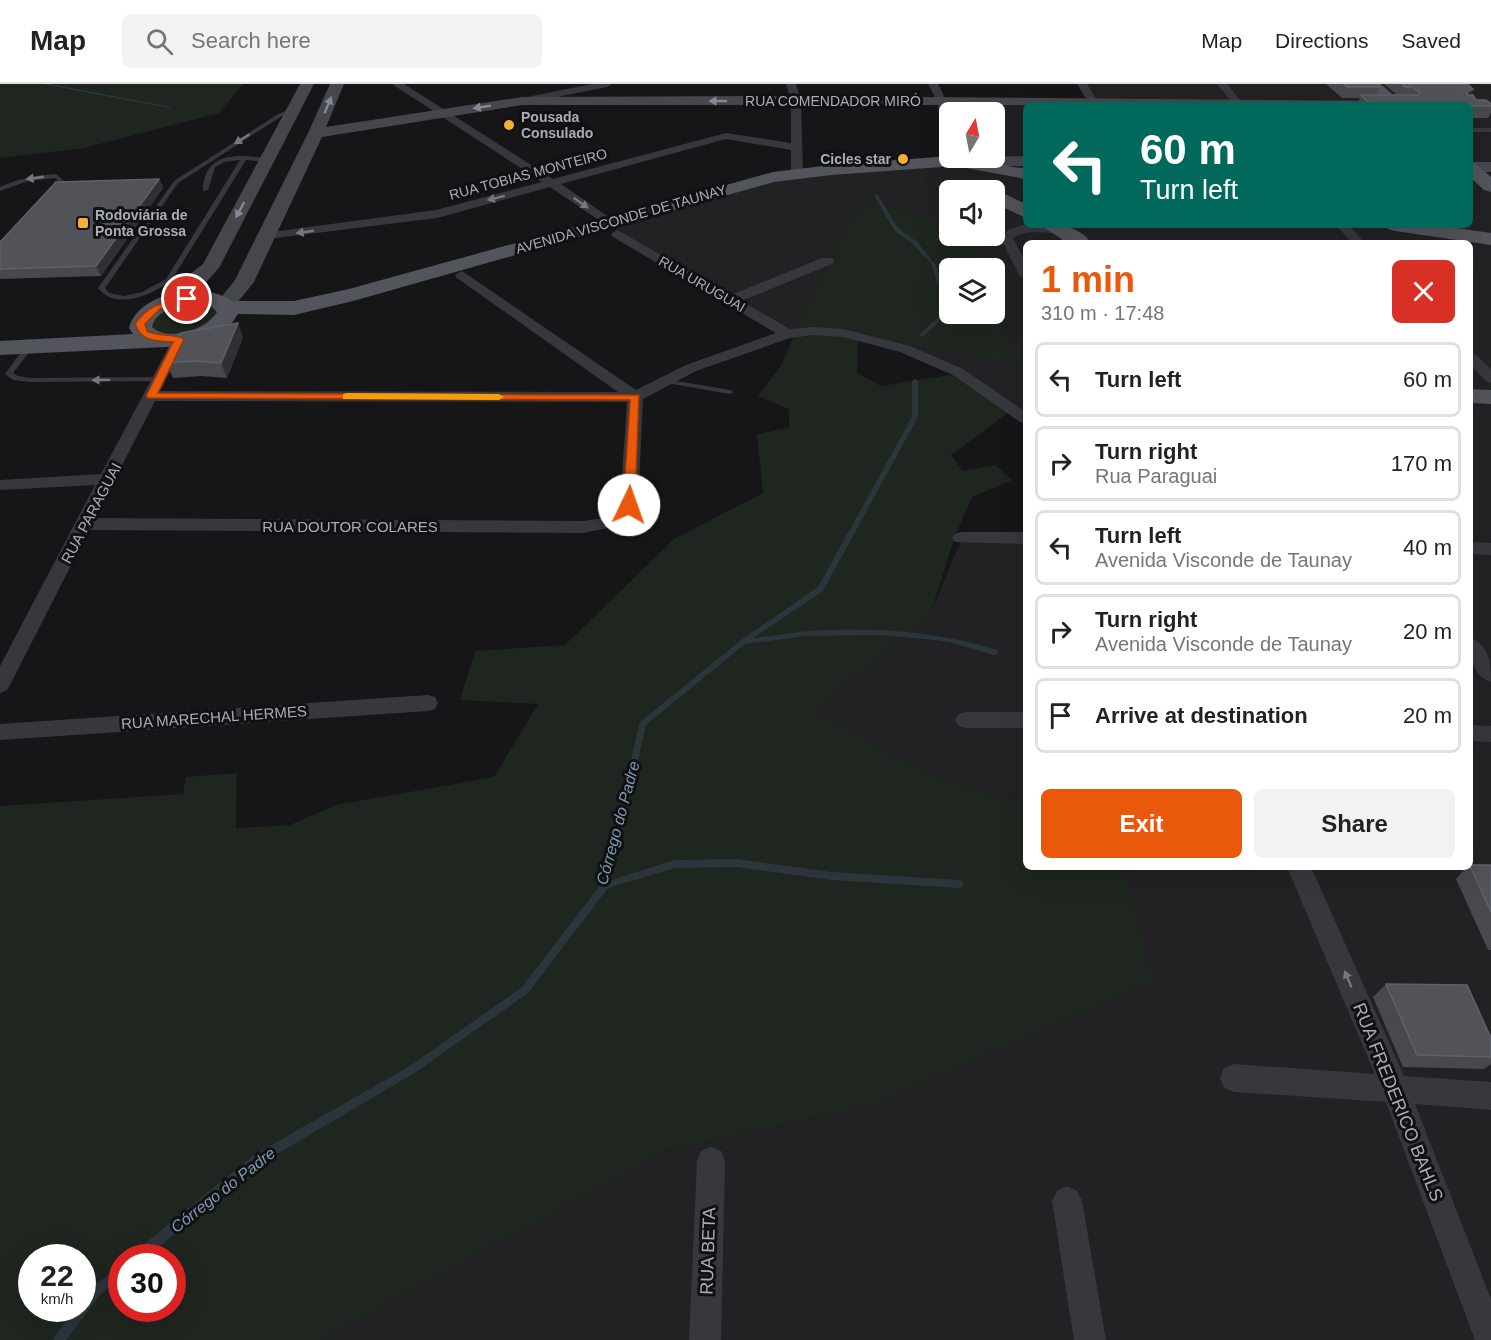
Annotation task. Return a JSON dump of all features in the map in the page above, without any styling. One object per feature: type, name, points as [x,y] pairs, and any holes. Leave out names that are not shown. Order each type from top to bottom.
[{"type":"main road","points":[[307,84],[211,266],[202,276],[143,318],[140,328],[147,335],[180,338],[223,322],[228,312],[226,306],[244,282],[316,133],[337,84]]},
{"type":"main road","points":[[1371,84],[1392,102]]},
{"type":"main road","name":"RUA COMENDADOR MIRÓ","points":[[316,133],[522,101],[796,100],[1023,103]]},
{"type":"main road","name":"AVENIDA VISCONDE DE TAUNAY","points":[[259,326],[372,301],[462,275],[773,177],[939,160]]},
{"type":"main road","name":"AVENIDA VISCONDE DE TAUNAY","points":[[1005,166],[1023,169]]},
{"type":"main road","points":[[1473,167],[1491,167]]},
{"type":"main road","points":[[913,172],[940,168]]},
{"type":"main road","points":[[961,168],[971,180]]},
{"type":"main road","name":"AVENIDA VISCONDE DE TAUNAY","points":[[985,180],[1023,169]]},
{"type":"main road","points":[[1473,170],[1491,186]]},
{"type":"main road","points":[[913,172],[957,180]]},
{"type":"main road","name":"AVENIDA VISCONDE DE TAUNAY","points":[[0,329],[77,326],[198,298],[217,300],[226,306],[294,308],[772,188],[858,175],[913,172]]},
{"type":"main road","points":[[1005,201],[1023,210]]},
{"type":"main road","points":[[1056,228],[1076,240]]},
{"type":"main road","points":[[1416,228],[1491,239]]},
{"type":"main road","points":[[244,282],[254,298],[274,309]]},
{"type":"main road","points":[[0,348],[180,338],[238,330]]},
{"type":"main road","points":[[1473,396],[1491,397]]},
{"type":"street","name":"RUA URUGUAI","points":[[397,84],[553,184],[613,228],[788,334]]},
{"type":"street","points":[[522,101],[564,87],[607,84]]},
{"type":"street","points":[[791,84],[796,100],[797,174]]},
{"type":"street","points":[[933,84],[942,101]]},
{"type":"street","points":[[1082,84],[1094,102]]},
{"type":"street","points":[[1222,84],[1237,102]]},
{"type":"street","points":[[564,87],[584,102]]},
{"type":"street","name":"RUA TOBIAS MONTEIRO","points":[[264,237],[437,214],[726,136],[796,147]]},
{"type":"street","points":[[1023,227],[1006,237],[1023,269]]},
{"type":"street","points":[[1345,228],[1356,240]]},
{"type":"street","points":[[730,300],[827,261]]},
{"type":"street","points":[[462,275],[635,397]]},
{"type":"street","points":[[152,396],[635,397],[691,368],[788,334],[813,331],[843,333],[905,349],[958,372],[1023,417]]},
{"type":"street","name":"RUA PARAGUAI","points":[[0,685],[152,396],[180,338]]},
{"type":"street","points":[[1473,360],[1491,378]]},
{"type":"street","name":"RUA DOUTOR COLARES","points":[[85,524],[584,527],[615,521],[629,505],[635,397]]},
{"type":"street","points":[[0,485],[108,479]]},
{"type":"street","points":[[961,538],[1023,538]]},
{"type":"street","points":[[1473,548],[1491,549]]},
{"type":"street","points":[[1473,649],[1491,675]]},
{"type":"street","name":"RUA MARECHAL HERMES","points":[[0,732],[428,703]]},
{"type":"street","points":[[966,720],[1023,720]]},
{"type":"street","points":[[1473,733],[1491,734]]},
{"type":"street","name":"RUA FREDERICO BAHLS","points":[[1300,870],[1396,1090],[1491,1340]]},
{"type":"street","points":[[1234,1078],[1491,1096]]},
{"type":"street","name":"RUA BETA","points":[[705,1340],[711,1161]]},
{"type":"street","points":[[1067,1201],[1090,1340]]},
{"type":"lane","points":[[244,158],[169,280],[151,291],[131,297],[110,296],[102,291],[101,288],[176,182],[280,115],[293,110]]},
{"type":"lane","points":[[1473,130],[1491,130]]},
{"type":"lane","points":[[205,190],[213,167],[224,161],[244,158],[266,160]]},
{"type":"lane","points":[[0,189],[19,180],[56,176],[62,182],[46,200]]},
{"type":"lane","points":[[30,346],[9,374],[30,380],[160,379]]},
{"type":"lane","points":[[667,381],[730,392]]},
{"type":"shaded area","points":[[0,84],[243,84],[219,113],[84,148],[0,158]]},
{"type":"shaded area","points":[[1081,84],[1491,84],[1491,1340],[321,1340],[664,1152],[873,1105],[1154,981],[1122,870],[1473,870],[1473,240],[1023,240],[1023,415],[959,371],[856,335],[788,333],[618,233],[611,222],[774,177],[939,163],[939,168],[1005,168],[1005,102],[1023,103],[1023,228],[1473,228],[1473,102],[1092,102]]},
{"type":"shaded area","points":[[871,203],[939,219],[939,246],[984,246],[985,258],[939,258],[939,324],[999,324],[1023,361],[1023,365],[858,336],[857,373],[881,386],[955,374],[1009,412],[951,455],[963,471],[995,465],[1012,480],[972,497],[955,536],[931,612],[814,711],[935,778],[1023,803],[1023,870],[1122,870],[1155,981],[873,1105],[664,1152],[321,1340],[0,1340],[0,806],[183,794],[186,777],[237,773],[236,828],[290,825],[336,805],[494,777],[538,704],[460,700],[475,651],[565,645],[674,539],[763,493],[757,434],[789,428],[789,409],[758,396],[781,366],[804,312],[852,217]]},
{"type":"shaded area","points":[[191,302],[211,305],[218,311],[217,318],[192,330],[176,334],[168,334],[150,326],[161,311]]},
{"type":"shaded area","points":[[1023,537],[1023,803],[935,778],[814,711],[931,612],[961,540]]},
{"type":"building","points":[[1344,84],[1377,84],[1380,87],[1347,87]]},
{"type":"building","points":[[1402,84],[1467,84],[1473,89],[1468,91],[1467,95],[1473,95],[1476,100],[1486,100],[1491,106],[1473,106],[1473,102],[1368,102],[1361,95],[1418,95],[1420,93],[1412,87],[1405,87]]},
{"type":"building","name":"Rodoviária de Ponta Grossa","points":[[159,179],[96,266],[0,269],[0,242],[56,182]]},
{"type":"building","points":[[238,323],[221,363],[195,361],[166,363],[181,333]]},
{"type":"building","points":[[1473,865],[1491,865],[1491,912],[1472,870]]},
{"type":"building","points":[[1386,984],[1467,985],[1491,1038],[1491,1057],[1417,1055]]},
{"type":"waterway","points":[[44,84],[169,107]]},
{"type":"waterway","name":"Córrego do Padre","points":[[876,195],[896,229],[915,243],[933,264],[944,294],[947,312],[922,335]]},
{"type":"waterway","name":"Córrego do Padre","points":[[743,642],[821,589],[915,417],[915,381]]},
{"type":"waterway","points":[[743,642],[807,634],[878,632],[950,640],[994,652]]},
{"type":"waterway","name":"Córrego do Padre","points":[[605,885],[643,724],[743,642]]},
{"type":"waterway","points":[[605,885],[675,864],[737,863],[831,876],[959,884]]},
{"type":"waterway","name":"Córrego do Padre","points":[[153,1244],[258,1159],[413,1069],[525,990],[605,885]]},
{"type":"waterway","name":"Córrego do Padre","points":[[59,1340],[97,1290],[108,1281]]},
{"type":"slow traffic","points":[[347,396],[499,397]]},
{"type":"place","name":"Pousada Consulado","points":[[509,125]]},
{"type":"place","name":"Cicles star","points":[[903,159]]},
{"type":"place","name":"Rodoviária de Ponta Grossa","points":[[83,223]]},
{"type":"route","points":[[187,299],[156,308],[143,318],[140,324],[142,332],[153,338],[179,339],[152,396],[635,397],[629,505]]}]
